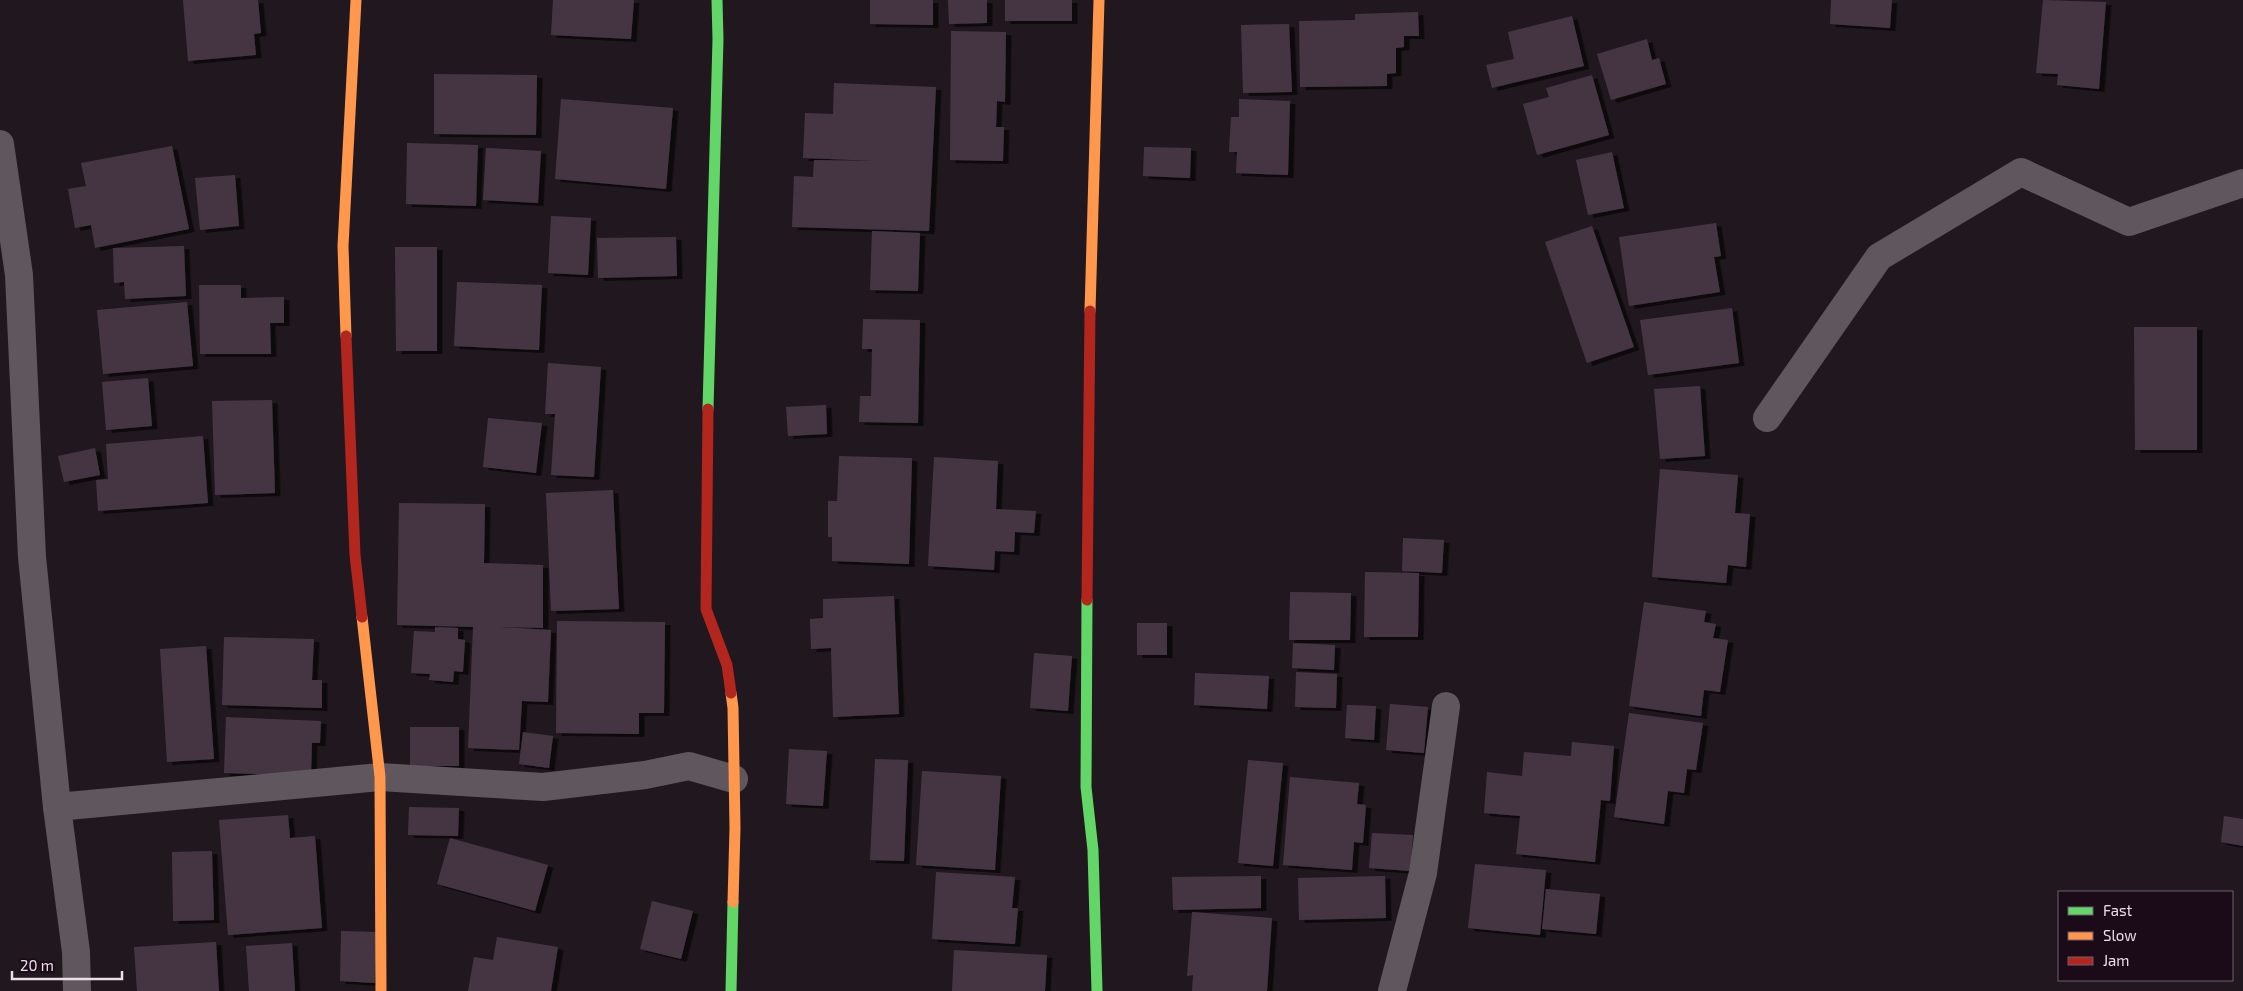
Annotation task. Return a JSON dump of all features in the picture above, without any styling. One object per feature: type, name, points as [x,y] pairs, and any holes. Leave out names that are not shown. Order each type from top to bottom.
[{"type":"street","points":[[356,0],[343,246],[355,555],[380,777],[381,991]]},
{"type":"street","points":[[717,0],[718,39],[709,328],[706,609],[727,665],[733,708],[734,779],[731,991]]},
{"type":"street","points":[[1097,991],[1093,850],[1086,787],[1089,335],[1099,0]]},
{"type":"street","points":[[0,144],[19,275],[32,557],[57,807],[76,952],[77,991]]},
{"type":"street","points":[[1767,418],[1879,257],[2021,172],[2129,222],[2243,184]]},
{"type":"street","points":[[1392,991],[1423,873],[1446,706]]},
{"type":"street","points":[[57,807],[380,777],[543,787],[645,775],[689,766],[734,779]]},
{"type":"building","points":[[183,0],[258,0],[261,33],[254,34],[256,55],[188,61]]},
{"type":"building","points":[[553,0],[634,0],[631,39],[551,35]]},
{"type":"building","points":[[870,0],[933,0],[933,25],[870,24]]},
{"type":"building","points":[[948,0],[987,0],[987,23],[949,24]]},
{"type":"building","points":[[1005,0],[1072,0],[1072,21],[1005,21]]},
{"type":"building","points":[[1831,0],[1892,0],[1890,28],[1830,24]]},
{"type":"building","points":[[2043,0],[2106,2],[2099,89],[2057,85],[2058,74],[2036,73]]},
{"type":"building","points":[[1418,12],[1419,36],[1404,36],[1404,47],[1396,48],[1396,73],[1387,74],[1387,86],[1300,87],[1299,21],[1355,20],[1355,14]]},
{"type":"building","points":[[1572,16],[1584,66],[1492,88],[1486,65],[1514,59],[1508,32]]},
{"type":"building","points":[[1289,24],[1292,92],[1243,93],[1241,25]]},
{"type":"building","points":[[951,31],[1006,32],[1005,102],[997,101],[996,127],[1004,127],[1003,161],[950,160]]},
{"type":"building","points":[[1647,39],[1652,60],[1659,58],[1666,84],[1611,100],[1597,54]]},
{"type":"building","points":[[434,74],[537,75],[536,135],[434,134]]},
{"type":"building","points":[[1592,75],[1609,135],[1537,155],[1523,104],[1549,97],[1546,88]]},
{"type":"building","points":[[834,83],[936,87],[929,231],[792,227],[794,176],[813,177],[814,160],[878,161],[803,158],[805,113],[833,114]]},
{"type":"building","points":[[561,99],[673,108],[666,189],[555,179]]},
{"type":"building","points":[[1239,99],[1290,101],[1288,175],[1236,173],[1237,152],[1229,152],[1231,117],[1239,117]]},
{"type":"building","points":[[407,143],[478,145],[476,206],[406,204]]},
{"type":"building","points":[[172,146],[189,229],[95,248],[91,225],[75,228],[68,189],[86,186],[81,163]]},
{"type":"building","points":[[1144,147],[1191,148],[1190,178],[1143,176]]},
{"type":"building","points":[[486,148],[541,151],[538,203],[483,200]]},
{"type":"building","points":[[1612,152],[1624,208],[1588,215],[1576,160]]},
{"type":"building","points":[[235,175],[239,226],[200,230],[195,178]]},
{"type":"building","points":[[551,216],[591,218],[588,275],[548,273]]},
{"type":"building","points":[[1716,223],[1721,256],[1714,257],[1720,292],[1629,306],[1619,237]]},
{"type":"building","points":[[1592,226],[1634,347],[1587,363],[1545,242]]},
{"type":"building","points":[[872,231],[920,233],[918,291],[870,290]]},
{"type":"building","points":[[676,237],[677,276],[598,278],[597,238]]},
{"type":"building","points":[[184,246],[186,296],[125,299],[124,282],[114,283],[113,248]]},
{"type":"building","points":[[395,247],[437,247],[437,351],[396,351]]},
{"type":"building","points":[[457,282],[542,285],[539,350],[454,346]]},
{"type":"building","points":[[199,285],[241,285],[241,298],[284,297],[284,323],[270,323],[271,354],[200,354]]},
{"type":"building","points":[[187,302],[193,366],[103,374],[97,310]]},
{"type":"building","points":[[1732,308],[1739,363],[1648,375],[1640,320]]},
{"type":"building","points":[[863,319],[920,320],[918,423],[859,422],[860,396],[871,396],[872,349],[862,349]]},
{"type":"building","points":[[2134,327],[2197,327],[2197,450],[2135,450]]},
{"type":"building","points":[[548,363],[601,367],[594,477],[551,475],[555,414],[545,414]]},
{"type":"building","points":[[148,378],[152,426],[106,430],[102,382]]},
{"type":"building","points":[[1700,386],[1705,456],[1660,459],[1654,389]]},
{"type":"building","points":[[272,400],[275,493],[215,495],[212,401]]},
{"type":"building","points":[[826,405],[827,434],[788,436],[786,407]]},
{"type":"building","points":[[488,418],[542,423],[536,473],[483,467]]},
{"type":"building","points":[[203,436],[208,503],[98,511],[96,480],[108,479],[106,444]]},
{"type":"building","points":[[95,448],[100,475],[64,482],[58,456]]},
{"type":"building","points":[[839,456],[912,458],[909,564],[832,561],[832,537],[828,537],[828,501],[837,501]]},
{"type":"building","points":[[934,457],[998,461],[996,509],[1036,511],[1034,533],[1015,532],[1014,552],[995,551],[994,570],[928,566]]},
{"type":"building","points":[[1660,469],[1738,475],[1735,513],[1750,514],[1746,567],[1728,565],[1726,583],[1652,577]]},
{"type":"building","points":[[613,490],[619,609],[551,611],[546,493]]},
{"type":"building","points":[[399,503],[485,504],[484,563],[543,565],[543,628],[499,627],[551,630],[548,702],[522,701],[519,750],[468,748],[473,627],[397,625]]},
{"type":"building","points":[[1403,538],[1444,540],[1442,573],[1402,571]]},
{"type":"building","points":[[1365,572],[1419,573],[1418,637],[1364,637]]},
{"type":"building","points":[[1290,592],[1351,593],[1350,640],[1289,640]]},
{"type":"building","points":[[894,596],[899,714],[833,717],[831,648],[811,649],[810,619],[823,618],[823,599]]},
{"type":"building","points":[[1644,602],[1706,611],[1704,622],[1716,624],[1713,638],[1728,640],[1720,692],[1704,690],[1701,716],[1629,706]]},
{"type":"building","points":[[557,621],[665,622],[664,713],[639,713],[639,734],[556,733]]},
{"type":"building","points":[[1137,623],[1167,623],[1167,655],[1137,655]]},
{"type":"building","points":[[435,627],[458,628],[458,639],[465,640],[463,672],[454,671],[453,682],[429,680],[430,674],[411,673],[414,631],[435,632]]},
{"type":"building","points":[[224,637],[314,639],[312,680],[322,680],[322,708],[222,705]]},
{"type":"building","points":[[1293,643],[1335,645],[1334,670],[1292,668]]},
{"type":"building","points":[[206,646],[214,759],[167,762],[160,649]]},
{"type":"building","points":[[1034,653],[1072,656],[1068,711],[1030,708]]},
{"type":"building","points":[[1296,672],[1337,674],[1336,708],[1295,707]]},
{"type":"building","points":[[1195,673],[1269,676],[1267,709],[1194,705]]},
{"type":"building","points":[[1390,704],[1428,707],[1424,753],[1386,750]]},
{"type":"building","points":[[1347,705],[1376,706],[1374,740],[1345,738]]},
{"type":"building","points":[[1629,713],[1703,723],[1696,770],[1687,769],[1684,793],[1668,791],[1664,824],[1614,817]]},
{"type":"building","points":[[226,717],[321,721],[320,743],[312,743],[311,776],[224,773]]},
{"type":"building","points":[[410,727],[459,727],[459,766],[410,766]]},
{"type":"building","points":[[523,732],[553,736],[549,768],[519,764]]},
{"type":"building","points":[[1572,742],[1614,746],[1610,801],[1601,800],[1595,862],[1516,854],[1520,816],[1484,813],[1487,772],[1522,776],[1524,752],[1571,756]]},
{"type":"building","points":[[789,749],[827,751],[823,806],[786,804]]},
{"type":"building","points":[[875,759],[908,760],[904,861],[870,860]]},
{"type":"building","points":[[1248,760],[1283,763],[1273,866],[1238,863]]},
{"type":"building","points":[[922,771],[1001,776],[995,870],[916,865]]},
{"type":"building","points":[[1290,777],[1359,783],[1357,804],[1366,805],[1363,843],[1354,842],[1352,870],[1283,865]]},
{"type":"building","points":[[409,807],[459,808],[458,836],[408,835]]},
{"type":"building","points":[[288,815],[290,838],[315,836],[322,928],[228,935],[219,820]]},
{"type":"building","points":[[2224,816],[2243,819],[2243,846],[2221,842]]},
{"type":"building","points":[[1372,833],[1413,835],[1410,871],[1369,868]]},
{"type":"building","points":[[450,838],[548,865],[535,911],[437,884]]},
{"type":"building","points":[[212,851],[214,920],[173,921],[172,852]]},
{"type":"building","points":[[1475,864],[1546,870],[1540,935],[1468,928]]},
{"type":"building","points":[[936,872],[1015,877],[1012,908],[1018,908],[1015,944],[932,939]]},
{"type":"building","points":[[1261,876],[1261,908],[1173,910],[1172,877]]},
{"type":"building","points":[[1385,876],[1386,918],[1299,920],[1298,878]]},
{"type":"building","points":[[1546,889],[1600,894],[1596,934],[1542,929]]},
{"type":"building","points":[[652,901],[693,911],[681,959],[640,949]]},
{"type":"building","points":[[1192,912],[1272,918],[1267,991],[1192,991],[1193,975],[1187,976]]},
{"type":"building","points":[[341,931],[377,932],[375,983],[340,981]]},
{"type":"building","points":[[497,937],[558,947],[551,991],[468,991],[474,957],[493,960]]},
{"type":"building","points":[[216,942],[219,991],[137,991],[134,947]]},
{"type":"building","points":[[292,943],[295,991],[249,991],[246,946]]},
{"type":"building","points":[[954,950],[1047,955],[1045,991],[952,991]]},
{"type":"traffic: fast","points":[[708,409],[718,39],[717,0]]},
{"type":"traffic: fast","points":[[1087,600],[1086,787],[1093,850],[1097,991]]},
{"type":"traffic: fast","points":[[731,991],[733,902]]},
{"type":"traffic: slow","points":[[346,336],[343,246],[356,0]]},
{"type":"traffic: slow","points":[[1090,311],[1099,0]]},
{"type":"traffic: slow","points":[[362,617],[380,777],[381,991]]},
{"type":"traffic: slow","points":[[731,693],[733,708],[735,828],[733,902]]},
{"type":"traffic: jam","points":[[1087,600],[1090,311]]},
{"type":"traffic: jam","points":[[346,336],[355,555],[362,617]]},
{"type":"traffic: jam","points":[[708,409],[706,609],[727,665],[731,693]]}]
